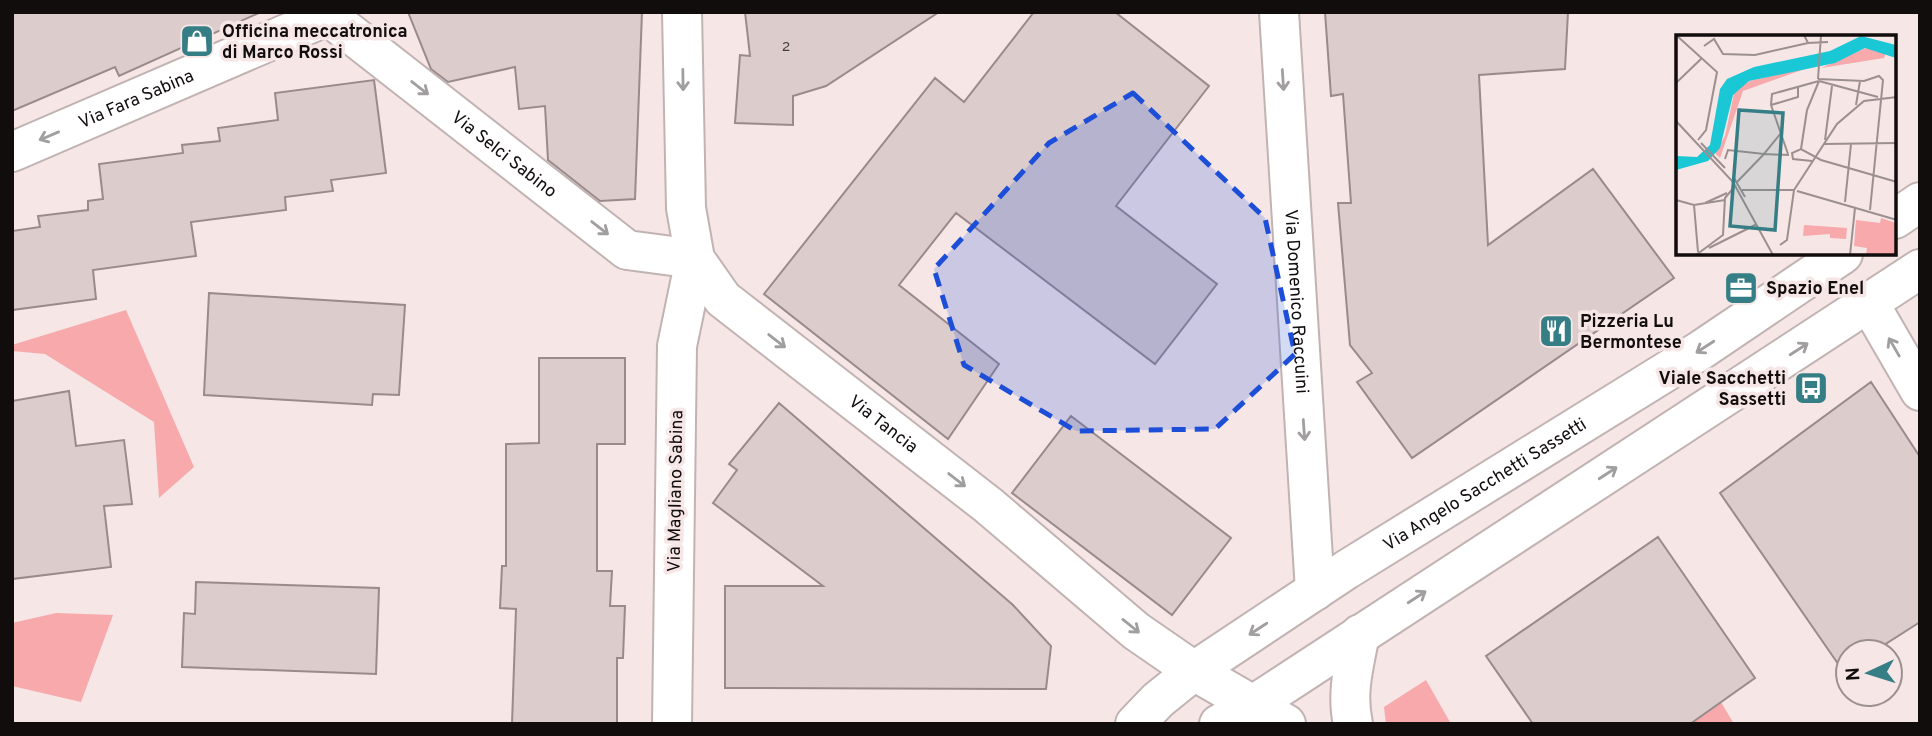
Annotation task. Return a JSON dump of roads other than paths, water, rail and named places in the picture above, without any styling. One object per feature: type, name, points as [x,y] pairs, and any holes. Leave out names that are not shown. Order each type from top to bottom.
[{"type":"street","name":"Via Tancia","points":[[682,12],[685,208],[695,259],[723,299],[988,505],[1136,631],[1194,671],[1286,724]]},
{"type":"street","name":"Via Domenico Raccuini","points":[[1279,12],[1315,591]]},
{"type":"street","name":"Via Selci Sabino","points":[[332,14],[627,250],[695,259]]},
{"type":"street","name":"Via Fara Sabina","points":[[12,152],[332,14]]},
{"type":"street","points":[[1897,218],[1920,202]]},
{"type":"street","name":"Via Angelo Sacchetti Sassetti","points":[[1135,724],[1158,700],[1194,671],[1315,591],[1701,349],[1840,256]]},
{"type":"street","name":"Via Magliano Sabina","points":[[672,724],[677,346],[695,259]]},
{"type":"street","points":[[1219,724],[1253,705],[1920,270]]},
{"type":"street","points":[[1869,303],[1920,391]]},
{"type":"street","points":[[1353,724],[1349,704],[1351,675],[1360,634]]},
{"type":"place","name":"Officina meccatronica di Marco Rossi","points":[[197,41]]},
{"type":"place","name":"Spazio Enel","points":[[1741,288]]},
{"type":"place","name":"Pizzeria Lu Bermontese","points":[[1556,331]]},
{"type":"place","name":"Viale Sacchetti Sassetti","points":[[1811,388]]}]
